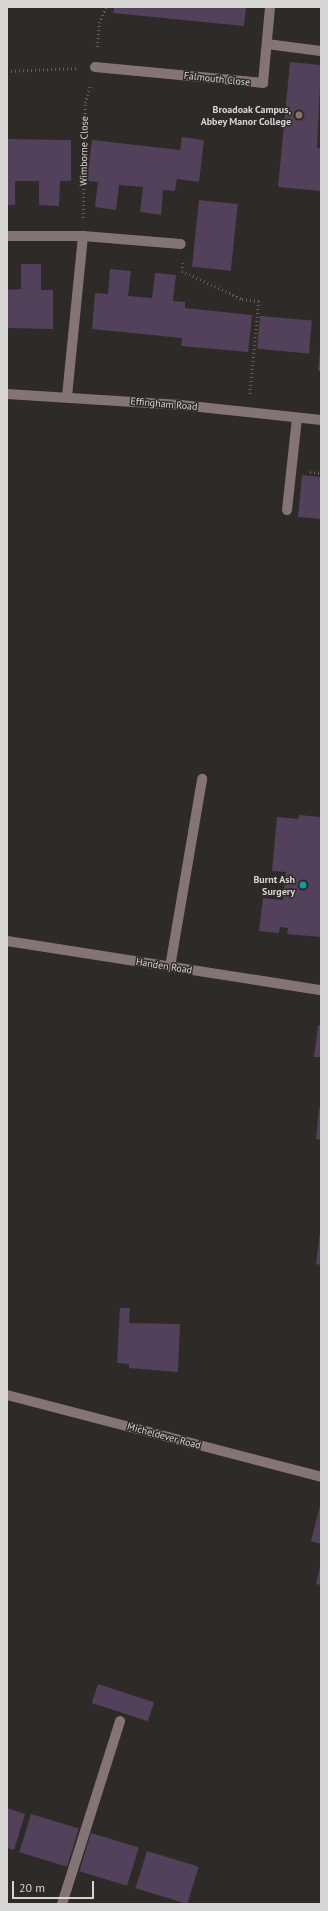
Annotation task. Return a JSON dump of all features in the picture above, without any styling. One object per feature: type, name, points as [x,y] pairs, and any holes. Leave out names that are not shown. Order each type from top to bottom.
[{"type":"street","name":"Falmouth Close","points":[[96,67],[263,83],[270,7]]},
{"type":"street","points":[[267,44],[321,51]]},
{"type":"street","points":[[7,236],[83,236],[181,244]]},
{"type":"street","points":[[66,396],[83,236]]},
{"type":"street","name":"Effingham Road","points":[[7,394],[66,396],[321,420]]},
{"type":"street","points":[[287,510],[297,418]]},
{"type":"street","points":[[170,966],[202,779]]},
{"type":"street","name":"Handen Road","points":[[7,941],[321,990]]},
{"type":"street","name":"Micheldever Road","points":[[7,1395],[321,1477]]},
{"type":"street","points":[[62,1904],[120,1721]]},
{"type":"path","name":"Wimborne Close","points":[[83,236],[85,103],[96,67],[99,23],[106,7]]},
{"type":"path","points":[[7,71],[96,67]]},
{"type":"path","points":[[181,244],[185,244],[182,272],[242,299],[259,301],[248,412]]},
{"type":"building","points":[[114,7],[246,7],[244,26],[113,13]]},
{"type":"building","name":"Broadoak Campus, Abbey Manor College","points":[[290,62],[321,65],[317,148],[321,148],[321,191],[278,187]]},
{"type":"building","points":[[182,137],[204,140],[199,182],[177,179],[175,191],[163,190],[161,215],[140,212],[143,187],[119,185],[116,210],[95,207],[98,182],[87,181],[92,140],[180,150]]},
{"type":"building","points":[[7,139],[71,140],[71,181],[60,181],[59,206],[39,205],[39,181],[15,181],[15,205],[7,205]]},
{"type":"building","points":[[199,200],[238,204],[231,271],[192,267]]},
{"type":"building","points":[[21,264],[41,264],[41,290],[53,290],[53,329],[7,328],[7,290],[21,289]]},
{"type":"building","points":[[110,269],[131,271],[128,296],[152,298],[155,273],[176,275],[173,301],[185,302],[185,308],[252,315],[248,352],[181,346],[182,338],[92,329],[95,293],[108,294]]},
{"type":"building","points":[[260,316],[312,321],[309,353],[257,349]]},
{"type":"building","points":[[320,349],[321,371],[318,371]]},
{"type":"building","points":[[302,475],[321,477],[321,519],[298,517]]},
{"type":"building","name":"Burnt Ash Surgery","points":[[299,815],[321,817],[321,937],[287,934],[288,928],[280,927],[279,933],[259,931],[263,898],[283,900],[286,872],[272,871],[277,817],[298,819]]},
{"type":"building","points":[[318,1025],[321,1025],[321,1057],[314,1057]]},
{"type":"building","points":[[319,1108],[321,1109],[321,1140],[316,1139]]},
{"type":"building","points":[[321,1232],[321,1265],[316,1264]]},
{"type":"building","points":[[120,1308],[130,1308],[129,1323],[180,1324],[178,1372],[129,1368],[129,1364],[117,1363]]},
{"type":"building","points":[[321,1506],[321,1544],[311,1541]]},
{"type":"building","points":[[321,1567],[321,1585],[316,1584]]},
{"type":"building","points":[[98,1684],[154,1702],[148,1721],[92,1703]]},
{"type":"building","points":[[7,1808],[25,1814],[14,1850],[7,1848]]},
{"type":"building","points":[[31,1814],[79,1829],[67,1867],[19,1852]]},
{"type":"building","points":[[91,1833],[139,1848],[127,1886],[79,1871]]},
{"type":"building","points":[[147,1851],[199,1867],[187,1904],[136,1888]]},
{"type":"place","name":"Broadoak Campus, Abbey Manor College","points":[[299,115]]},
{"type":"place","name":"Burnt Ash Surgery","points":[[303,885]]}]
